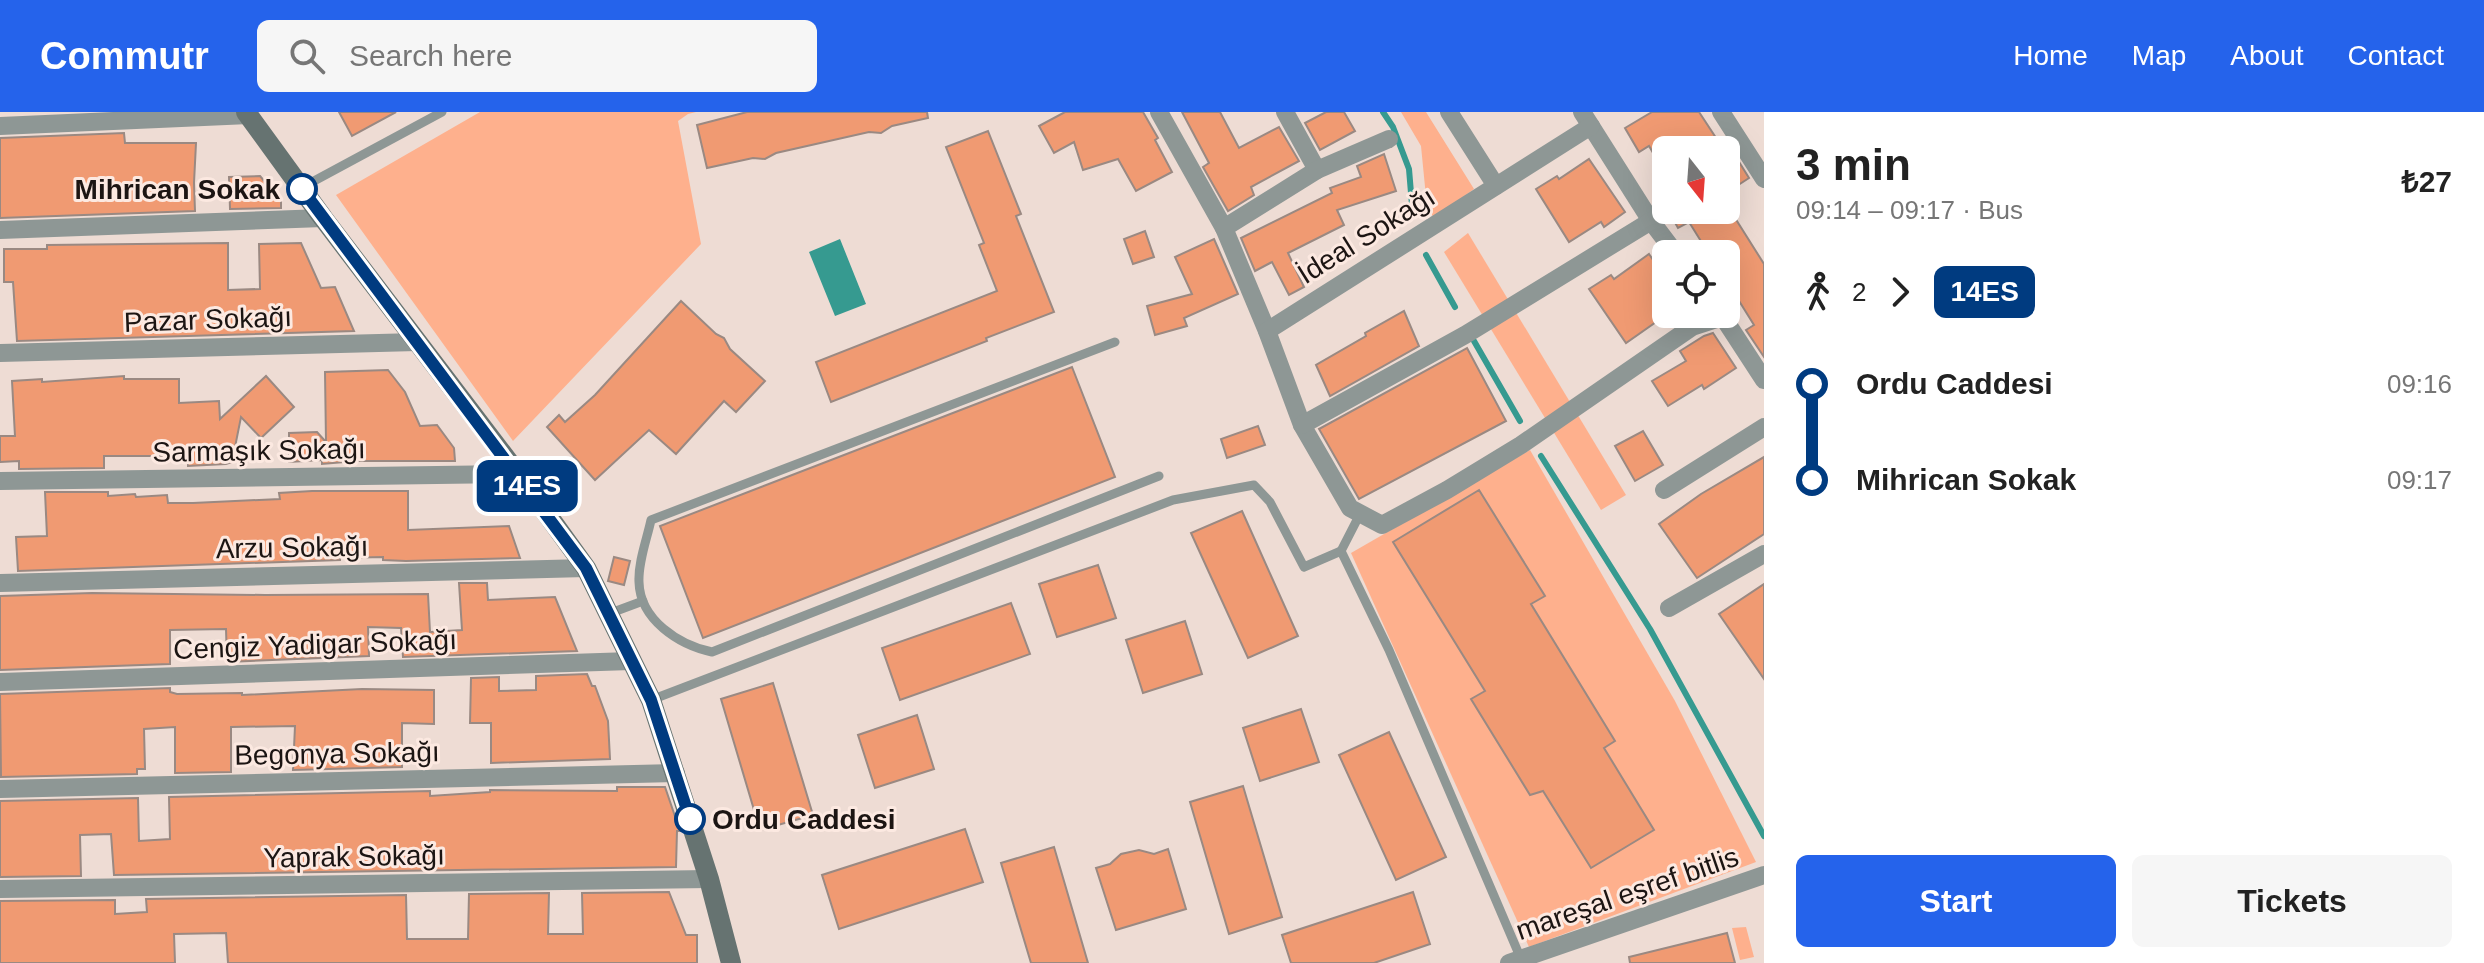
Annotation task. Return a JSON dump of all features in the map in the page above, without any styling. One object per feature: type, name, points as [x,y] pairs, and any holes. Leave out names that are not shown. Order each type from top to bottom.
[{"type":"main road","points":[[248,114],[586,568],[651,700],[709,879],[731,963]]},
{"type":"street","points":[[1159,112],[1224,228],[1302,425],[1350,508],[1382,525],[1521,445],[1691,328]]},
{"type":"street","points":[[1285,112],[1317,170]]},
{"type":"street","points":[[1449,112],[1496,186]]},
{"type":"street","points":[[1721,112],[1764,179]]},
{"type":"street","points":[[0,126],[248,114]]},
{"type":"street","points":[[1587,119],[1665,240]]},
{"type":"street","name":"İdeal Sokağı","points":[[1267,331],[1496,186],[1587,119]]},
{"type":"street","points":[[1224,228],[1317,170],[1389,139]]},
{"type":"street","points":[[0,230],[323,218]]},
{"type":"street","points":[[1302,425],[1465,335],[1651,221]]},
{"type":"street","points":[[1730,328],[1764,380]]},
{"type":"street","name":"Pazar Sokağı","points":[[0,353],[417,342]]},
{"type":"street","points":[[1664,490],[1764,427]]},
{"type":"street","name":"Sarmaşık Sokağı","points":[[0,481],[518,474]]},
{"type":"street","points":[[1669,608],[1764,554]]},
{"type":"street","name":"Arzu Sokağı","points":[[0,583],[586,568]]},
{"type":"street","name":"Cengiz Yadigar Sokağı","points":[[0,682],[631,661]]},
{"type":"street","name":"Begonya Sokağı","points":[[0,789],[676,773]]},
{"type":"street","name":"mareşal eşref bitlis","points":[[1518,962],[1764,875]]},
{"type":"street","name":"Yaprak Sokağı","points":[[0,889],[709,879]]},
{"type":"lane","points":[[301,188],[442,112]]},
{"type":"lane","points":[[1115,342],[651,520],[639,579],[643,601],[654,620],[671,634],[691,646],[712,652],[1159,476]]},
{"type":"lane","points":[[651,700],[1173,500],[1254,485],[1270,502],[1304,567],[1341,551],[1360,514]]},
{"type":"lane","points":[[1341,551],[1389,650],[1518,962]]},
{"type":"lane","points":[[608,614],[643,601]]},
{"type":"shaded area","points":[[480,112],[696,112],[678,121],[701,244],[513,441],[336,195]]},
{"type":"shaded area","points":[[1401,112],[1426,112],[1474,189],[1434,218],[1427,207],[1421,146]]},
{"type":"shaded area","points":[[1468,233],[1626,495],[1601,510],[1444,252]]},
{"type":"shaded area","points":[[1530,450],[1675,701],[1756,862],[1529,947],[1351,553]]},
{"type":"shaded area","points":[[1746,927],[1754,957],[1740,960],[1732,928]]},
{"type":"water","points":[[840,239],[866,304],[835,316],[809,252]]},
{"type":"building","points":[[339,112],[396,112],[352,136]]},
{"type":"building","points":[[747,112],[927,112],[928,118],[892,126],[881,133],[869,132],[776,153],[765,159],[753,158],[707,168],[697,125]]},
{"type":"building","points":[[1065,112],[1143,112],[1172,172],[1136,191],[1118,159],[1083,170],[1074,142],[1054,153],[1039,126]]},
{"type":"building","points":[[1182,112],[1220,112],[1239,148],[1279,127],[1299,161],[1251,187],[1254,195],[1228,211],[1203,167],[1209,163]]},
{"type":"building","points":[[1326,112],[1344,112],[1355,131],[1320,150],[1305,123]]},
{"type":"building","points":[[1652,112],[1699,112],[1715,136],[1652,136],[1652,151],[1649,146],[1639,152],[1625,128]]},
{"type":"building","points":[[988,131],[1021,214],[1016,216],[1054,312],[831,402],[816,362],[997,291],[979,245],[984,243],[946,147]]},
{"type":"building","points":[[124,133],[125,143],[196,143],[195,211],[0,218],[0,138]]},
{"type":"building","points":[[1384,154],[1396,191],[1337,210],[1344,225],[1288,253],[1304,287],[1289,295],[1272,262],[1255,271],[1241,238],[1332,193],[1330,188],[1361,177],[1357,166]]},
{"type":"building","points":[[1589,159],[1625,212],[1604,227],[1601,222],[1569,242],[1536,189],[1557,176],[1559,179]]},
{"type":"building","points":[[1740,163],[1749,178],[1740,184]]},
{"type":"building","points":[[260,176],[281,201],[281,208],[230,209],[229,177]]},
{"type":"building","points":[[1690,224],[1739,224],[1764,264],[1764,357],[1746,330],[1754,325],[1740,302],[1740,240],[1700,240]]},
{"type":"building","points":[[1145,231],[1154,257],[1133,264],[1124,239]]},
{"type":"building","points":[[1214,239],[1238,294],[1184,318],[1187,326],[1155,335],[1147,306],[1192,294],[1175,257]]},
{"type":"building","points":[[228,243],[228,290],[260,289],[259,244],[301,243],[321,288],[335,287],[354,331],[17,341],[13,282],[4,282],[4,249],[47,249],[47,245]]},
{"type":"building","points":[[1649,254],[1652,258],[1652,325],[1626,343],[1589,289],[1611,275],[1614,279]]},
{"type":"building","points":[[681,301],[724,338],[730,349],[765,381],[736,412],[724,401],[676,454],[649,430],[595,480],[547,427],[559,415],[565,422],[595,395]]},
{"type":"building","points":[[1404,311],[1419,346],[1330,396],[1316,365]]},
{"type":"building","points":[[1713,333],[1736,368],[1704,389],[1702,385],[1668,406],[1652,381],[1686,361],[1680,351]]},
{"type":"building","points":[[1467,348],[1506,421],[1359,499],[1319,429]]},
{"type":"building","points":[[1072,367],[1115,477],[703,638],[660,526]]},
{"type":"building","points":[[388,370],[405,392],[420,426],[437,425],[454,448],[455,461],[289,462],[289,433],[317,432],[326,442],[325,372]]},
{"type":"building","points":[[124,376],[124,379],[179,379],[179,403],[219,401],[220,419],[266,376],[294,407],[261,438],[241,417],[232,462],[226,464],[188,466],[188,456],[104,456],[104,468],[19,469],[19,461],[0,462],[0,436],[15,436],[12,381]]},
{"type":"building","points":[[1258,426],[1265,445],[1227,458],[1221,439]]},
{"type":"building","points":[[1643,431],[1663,465],[1635,481],[1615,446]]},
{"type":"building","points":[[1764,457],[1764,534],[1697,578],[1659,524],[1701,494]]},
{"type":"building","points":[[1479,490],[1545,596],[1531,604],[1615,741],[1604,748],[1654,830],[1591,868],[1543,791],[1530,795],[1471,699],[1485,691],[1393,542]]},
{"type":"building","points":[[408,491],[408,530],[509,526],[520,558],[406,561],[383,560],[383,557],[340,558],[18,571],[16,537],[47,536],[45,492],[108,492],[108,496],[135,494],[136,497],[167,495],[168,503],[193,503],[280,499],[279,493]]},
{"type":"building","points":[[1242,511],[1298,636],[1248,658],[1191,533]]},
{"type":"building","points":[[614,557],[630,561],[624,585],[608,581]]},
{"type":"building","points":[[1098,565],[1116,618],[1057,637],[1039,584]]},
{"type":"building","points":[[459,583],[487,583],[488,600],[555,597],[577,651],[403,657],[401,628],[368,627],[369,656],[227,662],[226,629],[170,630],[170,664],[0,670],[0,596],[92,593],[428,594],[430,632],[462,630]]},
{"type":"building","points":[[1764,584],[1764,679],[1719,614]]},
{"type":"building","points":[[1011,603],[1030,654],[900,700],[882,648]]},
{"type":"building","points":[[1185,621],[1202,674],[1143,693],[1126,640]]},
{"type":"building","points":[[587,674],[592,686],[595,686],[608,721],[610,759],[491,763],[491,723],[470,723],[471,678],[499,677],[499,691],[536,690],[536,676]]},
{"type":"building","points":[[773,683],[813,815],[760,830],[721,699]]},
{"type":"building","points":[[170,688],[170,692],[177,694],[242,695],[362,689],[434,690],[434,724],[402,723],[402,767],[293,770],[295,726],[231,727],[231,772],[175,773],[175,727],[144,729],[145,769],[137,769],[137,774],[1,777],[0,694]]},
{"type":"building","points":[[1301,709],[1319,762],[1260,781],[1243,728]]},
{"type":"building","points":[[917,715],[934,769],[875,788],[858,735]]},
{"type":"building","points":[[1389,732],[1446,857],[1396,880],[1339,755]]},
{"type":"building","points":[[1243,786],[1282,917],[1229,934],[1190,802]]},
{"type":"building","points":[[617,787],[665,787],[680,831],[677,831],[676,867],[114,875],[111,834],[80,835],[81,876],[0,877],[0,801],[138,798],[139,841],[170,839],[169,797],[430,791],[430,796],[490,790],[617,791]]},
{"type":"building","points":[[965,829],[983,882],[839,929],[822,875]]},
{"type":"building","points":[[1054,847],[1088,963],[1031,963],[1001,863]]},
{"type":"building","points":[[1168,849],[1186,909],[1116,930],[1096,868],[1110,864],[1121,854],[1139,850],[1154,854]]},
{"type":"building","points":[[669,892],[686,935],[697,935],[697,963],[228,963],[226,933],[174,934],[175,963],[0,963],[0,901],[115,900],[115,914],[147,912],[146,899],[406,895],[407,939],[468,939],[469,894],[549,893],[548,934],[583,934],[582,893]]},
{"type":"building","points":[[1413,892],[1430,944],[1374,963],[1291,963],[1282,935]]},
{"type":"building","points":[[1727,933],[1735,963],[1630,963],[1629,957]]},
{"type":"waterway","points":[[1383,112],[1393,127],[1409,169],[1412,205]]},
{"type":"waterway","points":[[1426,255],[1455,307]]},
{"type":"waterway","points":[[1474,341],[1520,421]]},
{"type":"waterway","points":[[1541,456],[1650,629],[1764,836]]},
{"type":"bus line","name":"14ES","points":[[302,189],[586,568],[651,700],[690,819]]},
{"type":"place","name":"Mihrican Sokak","points":[[302,189]]},
{"type":"place","name":"Ordu Caddesi","points":[[690,819]]}]
